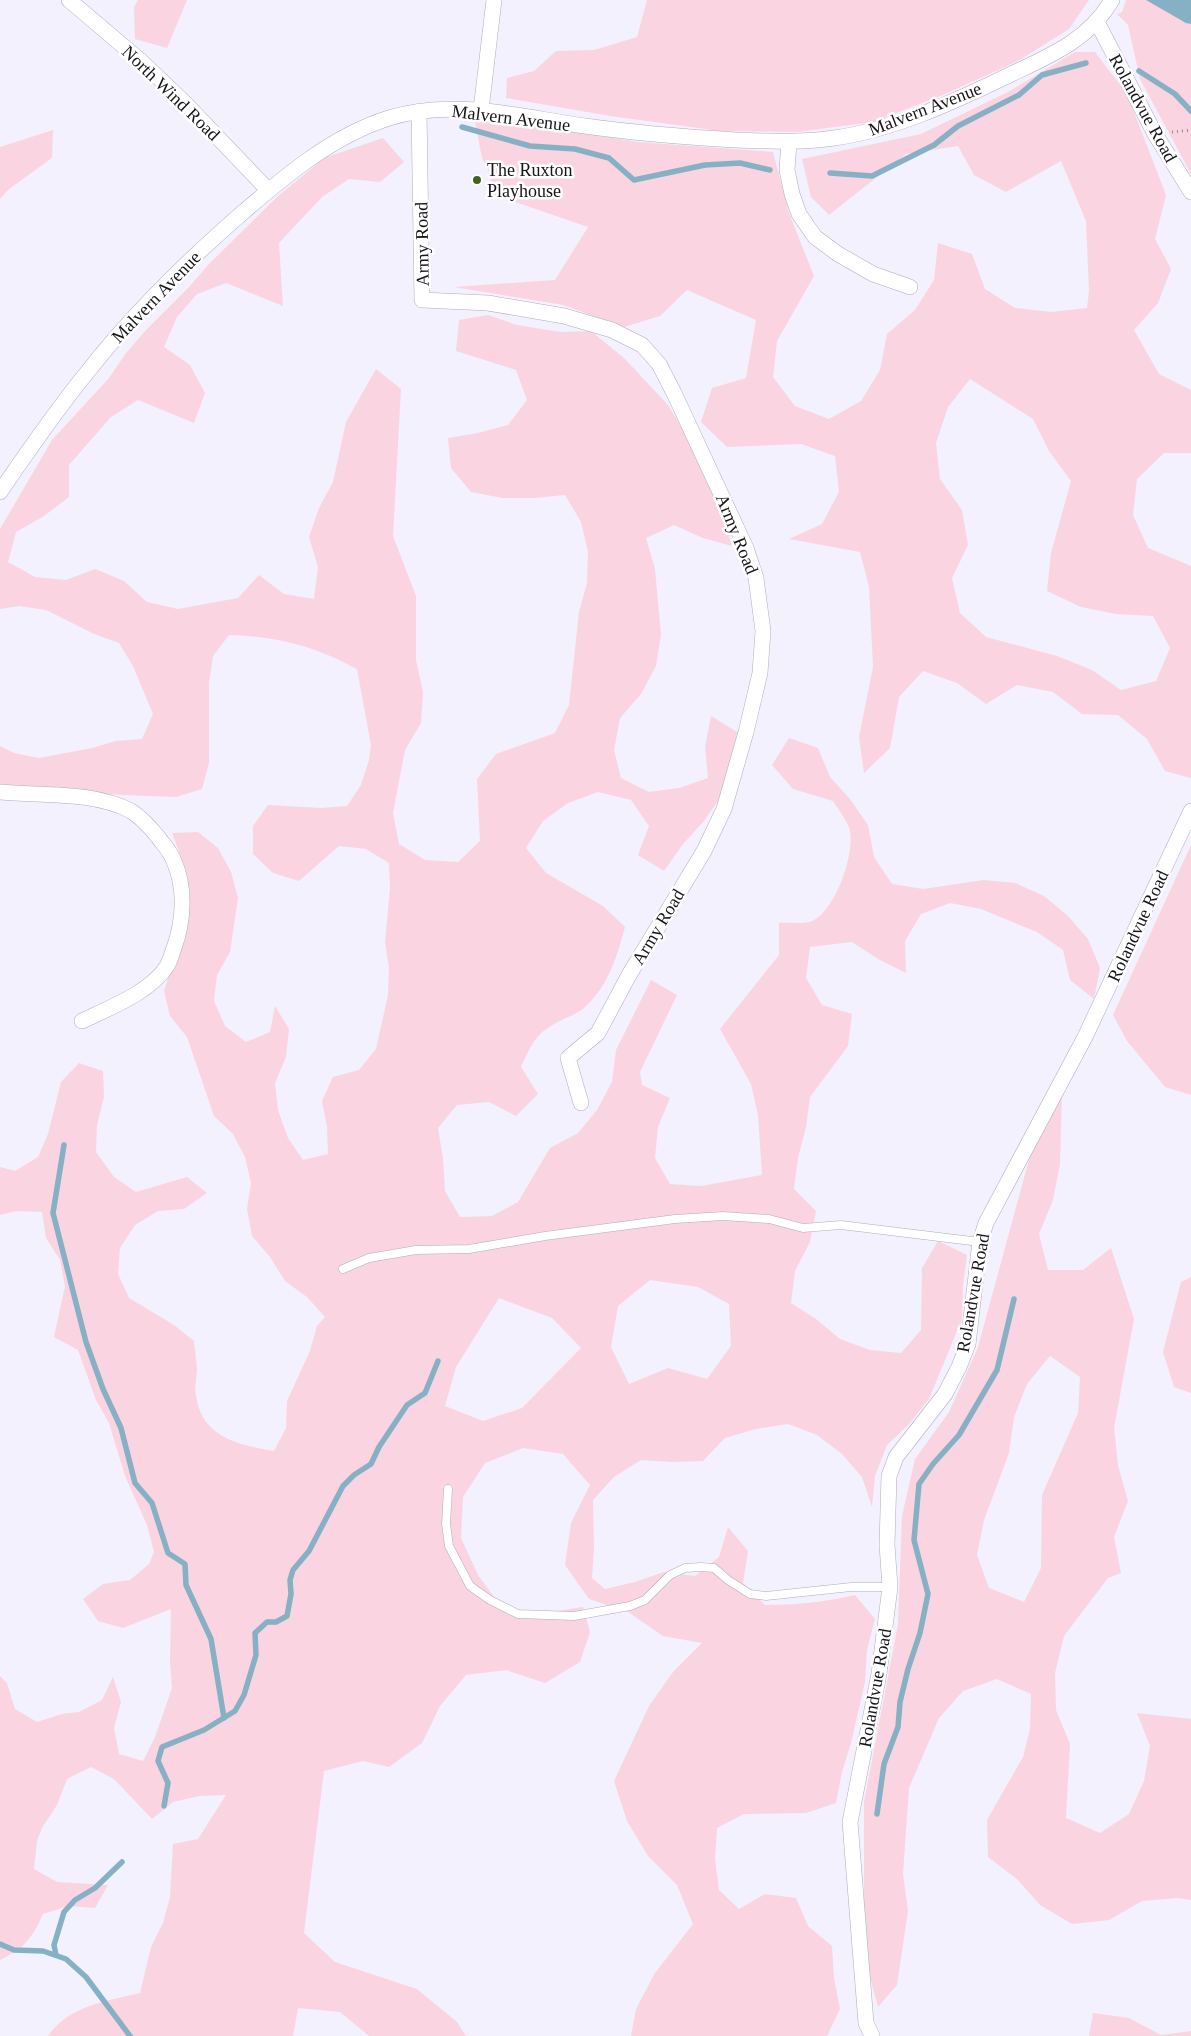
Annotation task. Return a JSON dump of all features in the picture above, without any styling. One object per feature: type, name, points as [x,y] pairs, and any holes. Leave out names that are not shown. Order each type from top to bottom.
[{"type":"street","name":"North Wind Road","points":[[69,0],[142,62],[268,190]]},
{"type":"street","points":[[482,110],[494,0]]},
{"type":"street","name":"Malvern Avenue","points":[[0,492],[55,414],[118,335],[178,272],[268,190],[300,165],[346,137],[389,118],[419,111],[460,109],[482,110],[638,133],[789,142],[834,139],[898,123],[989,84],[1067,46],[1087,32],[1097,22],[1112,0]]},
{"type":"street","name":"Rolandvue Road","points":[[1097,22],[1151,126],[1191,192]]},
{"type":"street","name":"Army Road","points":[[419,111],[422,300],[488,303],[564,316],[612,330],[642,345],[659,364],[674,392],[746,548],[756,578],[763,645],[760,673],[746,732],[724,809],[704,851],[634,967],[598,1033],[568,1058],[580,1103]]},
{"type":"street","points":[[789,142],[787,170],[792,194],[799,214],[815,237],[838,254],[873,274],[910,287]]},
{"type":"street","points":[[0,792],[68,796],[106,802],[127,810],[147,823],[173,858],[180,877],[182,907],[178,935],[167,966],[151,983],[126,1000],[82,1021]]},
{"type":"street","name":"Rolandvue Road","points":[[872,2036],[866,2023],[850,1822],[880,1666],[890,1587],[887,1545],[889,1476],[896,1457],[945,1394],[959,1367],[968,1344],[980,1242],[986,1223],[1089,1029],[1191,811]]},
{"type":"lane","points":[[343,1269],[369,1258],[416,1250],[469,1249],[675,1219],[723,1216],[769,1219],[803,1228],[841,1225],[980,1242]]},
{"type":"lane","points":[[448,1489],[446,1524],[448,1546],[470,1586],[490,1600],[518,1614],[574,1616],[630,1606],[645,1600],[670,1575],[685,1568],[714,1568],[728,1580],[750,1594],[766,1596],[851,1587],[890,1587]]},
{"type":"shaded area","points":[[138,0],[187,0],[167,48],[135,39],[134,7]]},
{"type":"shaded area","points":[[647,0],[1089,0],[1069,29],[1018,61],[943,95],[873,122],[797,132],[720,131],[610,116],[506,98],[507,78],[534,71],[556,51],[594,50],[637,37]]},
{"type":"shaded area","points":[[1126,0],[1191,0],[1191,174],[1140,79],[1128,25],[1117,14],[1122,12]]},
{"type":"shaded area","points":[[1075,52],[1095,52],[1127,94],[1166,195],[1155,239],[1171,269],[1158,303],[1134,330],[1159,374],[1191,390],[1191,453],[1164,453],[1137,479],[1133,515],[1148,548],[1191,566],[1191,778],[1165,771],[1147,739],[1118,715],[1082,714],[1053,692],[1017,685],[986,704],[957,683],[923,671],[899,697],[890,748],[864,773],[859,737],[873,667],[869,587],[860,552],[789,539],[822,524],[839,492],[835,456],[801,444],[727,447],[701,422],[712,388],[746,378],[756,320],[687,290],[660,316],[624,327],[563,305],[454,287],[555,280],[588,227],[492,194],[490,174],[482,158],[475,122],[486,115],[638,142],[773,152],[789,213],[814,276],[777,341],[773,377],[795,406],[829,419],[861,401],[880,370],[887,334],[915,310],[934,280],[938,243],[972,254],[985,289],[1015,308],[1051,312],[1087,308],[1089,291],[1086,221],[1061,161],[1006,192],[974,175],[958,146],[906,154],[829,215],[811,197],[802,159],[921,134],[1008,92]],"holes":[[[970,379],[1033,419],[1049,451],[1071,481],[1051,553],[1047,591],[1081,607],[1116,614],[1153,616],[1170,648],[1156,681],[1121,690],[1092,670],[1057,656],[986,637],[960,613],[952,578],[968,545],[962,510],[940,479],[936,443],[948,407]]]},
{"type":"shaded area","points":[[53,130],[52,158],[9,189],[0,199],[0,147]]},
{"type":"shaded area","points":[[383,138],[404,162],[380,182],[349,179],[322,197],[279,243],[283,306],[226,283],[197,294],[177,317],[164,347],[190,365],[205,393],[194,423],[138,400],[111,417],[69,465],[69,497],[44,516],[16,532],[8,562],[35,577],[66,580],[95,569],[124,581],[147,602],[178,609],[238,598],[259,575],[284,594],[314,599],[318,567],[309,537],[319,508],[333,482],[346,422],[376,369],[401,389],[393,536],[416,596],[416,660],[423,692],[421,723],[405,750],[393,813],[399,844],[425,860],[458,862],[480,841],[477,779],[496,754],[555,733],[569,705],[579,612],[587,583],[588,552],[581,522],[565,495],[503,498],[471,492],[451,468],[448,438],[508,425],[527,400],[516,370],[456,351],[459,320],[488,315],[517,325],[560,332],[591,331],[625,359],[668,405],[684,431],[723,516],[732,546],[703,538],[674,525],[646,538],[655,569],[661,635],[656,666],[641,694],[620,718],[614,750],[621,778],[649,792],[679,788],[708,778],[705,747],[711,716],[737,732],[733,764],[722,795],[664,871],[638,855],[649,826],[631,800],[598,792],[568,803],[543,821],[526,848],[546,873],[603,906],[625,927],[615,961],[600,990],[584,1008],[545,1030],[535,1040],[528,1052],[521,1067],[538,1094],[516,1116],[489,1102],[457,1105],[438,1128],[443,1159],[445,1191],[460,1217],[492,1216],[518,1202],[550,1148],[578,1133],[597,1110],[612,1082],[616,1050],[651,980],[677,995],[640,1072],[642,1085],[670,1098],[658,1127],[655,1158],[670,1184],[701,1186],[762,1175],[758,1115],[751,1084],[720,1029],[779,955],[779,923],[810,922],[819,917],[828,907],[842,880],[847,865],[851,837],[849,827],[833,801],[793,789],[772,765],[789,738],[818,748],[830,777],[850,799],[868,825],[874,857],[892,884],[923,889],[984,880],[1015,883],[1044,896],[1068,916],[1088,939],[1100,968],[1094,999],[1070,980],[1063,950],[1037,932],[981,909],[950,903],[921,914],[905,941],[906,973],[878,959],[852,942],[810,947],[806,978],[822,1005],[852,1014],[848,1046],[810,1097],[794,1189],[816,1211],[810,1242],[795,1271],[791,1303],[816,1319],[840,1339],[870,1350],[901,1353],[921,1330],[922,1268],[938,1241],[967,1255],[963,1286],[962,1319],[929,1399],[909,1424],[887,1445],[875,1476],[872,1507],[862,1477],[842,1454],[817,1435],[788,1424],[756,1429],[725,1438],[703,1461],[641,1460],[614,1477],[593,1500],[594,1548],[592,1578],[605,1589],[635,1582],[664,1572],[695,1576],[719,1557],[728,1527],[748,1551],[743,1583],[765,1605],[810,1603],[855,1595],[875,1619],[867,1650],[865,1682],[836,1803],[806,1813],[744,1814],[717,1828],[715,1859],[719,1890],[739,1909],[765,1894],[796,1898],[808,1926],[832,1946],[834,1978],[840,2009],[827,2036],[631,2036],[636,2009],[655,1973],[693,1924],[677,1885],[648,1856],[627,1821],[614,1781],[649,1706],[673,1672],[702,1643],[663,1636],[628,1612],[589,1599],[565,1565],[571,1523],[590,1485],[563,1454],[523,1448],[485,1463],[463,1497],[461,1538],[478,1575],[502,1608],[542,1613],[583,1607],[590,1632],[580,1662],[545,1683],[506,1670],[466,1675],[440,1706],[422,1743],[389,1767],[363,1761],[324,1771],[304,1933],[335,1962],[417,1989],[457,2022],[466,2036],[369,2036],[340,2012],[298,2008],[293,2036],[48,2036],[56,2026],[77,2011],[102,2002],[140,1993],[151,1947],[163,1923],[170,1897],[173,1844],[198,1839],[226,1795],[199,1796],[173,1802],[152,1819],[114,1779],[91,1767],[67,1779],[57,1805],[42,1828],[37,1841],[34,1869],[57,1882],[108,1885],[95,1908],[68,1906],[43,1914],[27,1942],[0,1960],[0,1676],[7,1683],[15,1709],[37,1722],[62,1714],[79,1712],[102,1700],[113,1677],[121,1702],[114,1728],[119,1754],[143,1761],[155,1737],[172,1688],[170,1662],[171,1609],[123,1628],[98,1621],[83,1599],[103,1584],[130,1580],[149,1564],[154,1552],[147,1525],[125,1476],[109,1423],[96,1400],[78,1350],[54,1337],[65,1286],[60,1260],[46,1238],[42,1212],[16,1211],[0,1215],[0,1167],[15,1171],[38,1157],[48,1134],[61,1082],[79,1063],[103,1071],[104,1097],[97,1125],[96,1152],[114,1177],[136,1192],[187,1177],[207,1193],[184,1209],[158,1211],[135,1225],[120,1248],[118,1274],[129,1298],[174,1325],[194,1341],[197,1368],[195,1392],[199,1409],[205,1421],[213,1430],[235,1442],[274,1451],[286,1428],[287,1401],[310,1351],[317,1326],[325,1317],[307,1297],[285,1281],[270,1257],[252,1236],[247,1209],[251,1183],[245,1157],[233,1134],[214,1116],[187,1037],[170,1016],[164,991],[172,966],[186,935],[189,909],[187,883],[181,857],[172,833],[198,832],[218,848],[231,872],[238,898],[230,952],[217,975],[214,1001],[225,1026],[246,1042],[270,1032],[275,1006],[289,1029],[286,1057],[275,1083],[278,1110],[288,1138],[303,1160],[328,1154],[327,1127],[322,1101],[333,1077],[359,1070],[376,1049],[388,995],[389,968],[385,942],[390,889],[389,863],[366,849],[339,846],[299,881],[273,873],[253,854],[253,826],[268,805],[321,808],[347,806],[361,785],[369,760],[371,745],[357,669],[310,648],[279,640],[229,635],[213,656],[209,683],[209,763],[202,789],[176,797],[123,795],[0,784],[0,746],[14,753],[39,758],[92,748],[116,741],[142,739],[153,714],[133,666],[119,643],[94,634],[46,610],[19,606],[0,609],[0,529],[52,440],[109,378],[126,353],[146,330],[277,197],[324,158]],"holes":[[[650,1280],[698,1287],[729,1304],[731,1346],[707,1379],[668,1368],[629,1384],[611,1347],[618,1306]],[[499,1298],[552,1318],[581,1348],[522,1408],[483,1421],[445,1406],[456,1367]]]},
{"type":"shaded area","points":[[1191,845],[1191,1095],[1165,1087],[1127,1041],[1113,1015]]},
{"type":"shaded area","points":[[1062,1091],[1060,1164],[1053,1200],[1039,1234],[1048,1270],[1083,1270],[1111,1248],[1134,1319],[1114,1428],[1118,1465],[1128,1501],[1114,1537],[1121,1573],[1108,1578],[1064,1636],[1055,1673],[1056,1710],[1070,1744],[1066,1818],[1100,1833],[1129,1814],[1144,1781],[1150,1746],[1137,1713],[1191,1719],[1191,1900],[1178,1898],[1142,1901],[1109,1920],[1072,1924],[1040,1905],[1017,1879],[988,1857],[987,1820],[1023,1757],[1030,1729],[1031,1694],[997,1679],[963,1691],[939,1718],[909,1788],[903,1874],[908,1911],[897,1985],[878,2007],[866,1963],[864,1926],[864,1802],[898,1624],[902,1516],[915,1459],[949,1412],[978,1347],[1030,1156]],"holes":[[[1050,1356],[1080,1377],[1078,1413],[1042,1495],[1041,1568],[1024,1602],[989,1588],[977,1555],[984,1520],[1009,1453],[1014,1417],[1027,1384]]]},
{"type":"shaded area","points":[[1191,1277],[1191,1393],[1174,1387],[1163,1352],[1181,1282]]},
{"type":"shaded area","points":[[1093,2013],[1129,2018],[1161,2035],[1191,2031],[1191,2036],[1089,2036]]},
{"type":"water","points":[[1146,0],[1191,0],[1191,24],[1186,23]]},
{"type":"waterway","points":[[830,173],[872,176],[934,145],[958,126],[1019,95],[1042,75],[1086,63]]},
{"type":"waterway","points":[[1139,71],[1175,94],[1191,111]]},
{"type":"waterway","points":[[462,127],[530,146],[575,149],[609,158],[634,180],[705,165],[740,163],[770,170]]},
{"type":"waterway","points":[[64,1145],[53,1213],[86,1342],[103,1389],[121,1428],[135,1483],[152,1503],[168,1553],[185,1564],[186,1585],[211,1639],[224,1718]]},
{"type":"waterway","points":[[877,1814],[884,1764],[898,1727],[900,1702],[908,1669],[920,1633],[928,1594],[914,1540],[919,1484],[933,1464],[959,1435],[997,1370],[1014,1299]]},
{"type":"waterway","points":[[164,1806],[168,1783],[158,1761],[162,1747],[204,1730],[235,1711],[244,1695],[256,1655],[255,1633],[267,1622],[276,1622],[287,1616],[291,1594],[290,1580],[293,1570],[309,1551],[343,1486],[354,1475],[371,1464],[379,1447],[407,1405],[425,1393],[438,1361]]},
{"type":"waterway","points":[[56,1955],[54,1945],[64,1912],[75,1900],[95,1888],[122,1862]]},
{"type":"waterway","points":[[0,1944],[14,1950],[43,1951],[66,1959],[86,1977],[130,2036]]},
{"type":"place","name":"The Ruxton Playhouse","points":[[477,180]]}]
